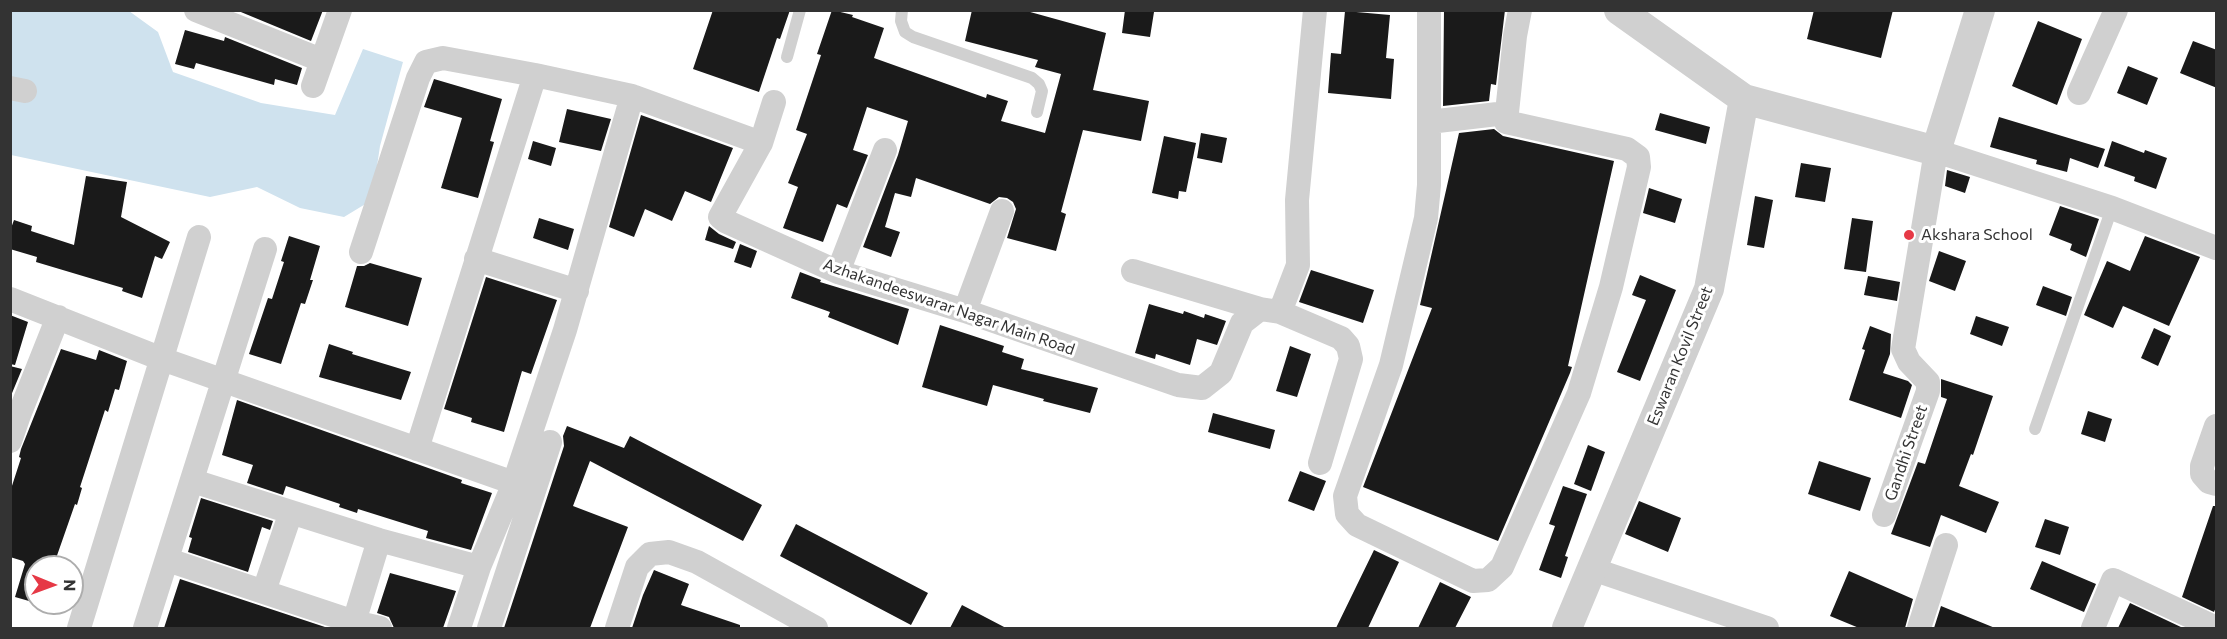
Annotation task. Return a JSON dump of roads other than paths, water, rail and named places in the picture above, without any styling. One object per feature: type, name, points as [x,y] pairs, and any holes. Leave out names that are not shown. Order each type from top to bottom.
[{"type":"street","points":[[196,10],[321,60]]},
{"type":"street","points":[[313,86],[340,10]]},
{"type":"street","name":"Azhakandeeswarar Nagar Main Road","points":[[761,143],[720,216],[725,221],[838,272],[965,311],[1178,386],[1202,388],[1221,373],[1242,323],[1270,310],[1298,265],[1297,200],[1315,10]]},
{"type":"street","points":[[1429,10],[1429,184],[1426,218],[1391,365],[1345,496],[1347,514],[1357,525],[1473,581],[1488,580],[1502,567],[1579,393],[1611,287],[1639,167],[1638,157],[1627,149],[1506,122],[1520,10]]},
{"type":"street","points":[[1619,10],[1744,99],[1936,150],[2112,208],[2217,248]]},
{"type":"street","points":[[1936,150],[1980,10]]},
{"type":"street","points":[[2079,93],[2116,10]]},
{"type":"street","points":[[361,252],[418,78],[426,62],[443,58],[632,96],[761,143],[774,102]]},
{"type":"street","points":[[417,448],[535,75]]},
{"type":"street","points":[[459,628],[479,567],[514,483],[577,291],[632,96]]},
{"type":"street","name":"Eswaran Kovil Street","points":[[1567,628],[1709,289],[1744,99]]},
{"type":"street","points":[[1429,123],[1506,113]]},
{"type":"street","points":[[838,272],[885,150]]},
{"type":"street","name":"Gandhi Street","points":[[1884,515],[1928,391],[1928,382],[1909,362],[1903,349],[1936,150]]},
{"type":"street","points":[[965,311],[1002,211]]},
{"type":"street","points":[[79,628],[199,237]]},
{"type":"street","points":[[145,628],[265,249]]},
{"type":"street","points":[[476,258],[577,291]]},
{"type":"street","points":[[1134,272],[1270,310],[1341,338],[1348,346],[1351,359],[1320,463]]},
{"type":"street","points":[[10,299],[162,359],[514,483]]},
{"type":"street","points":[[10,441],[14,414],[58,317]]},
{"type":"street","points":[[2217,426],[2202,466],[2202,474],[2209,482],[2217,484]]},
{"type":"street","points":[[489,628],[550,442]]},
{"type":"street","points":[[193,482],[379,540],[479,567]]},
{"type":"street","points":[[264,591],[291,512]]},
{"type":"street","points":[[354,622],[379,540]]},
{"type":"street","points":[[1919,628],[1946,545]]},
{"type":"street","points":[[617,628],[637,567],[650,554],[669,552],[697,562],[816,628]]},
{"type":"street","points":[[168,560],[354,622],[380,628]]},
{"type":"street","points":[[1592,569],[1759,627]]},
{"type":"street","points":[[2093,628],[2113,580],[2216,628]]},
{"type":"lane","points":[[787,57],[800,10]]},
{"type":"lane","points":[[902,10],[901,21],[905,32],[913,37],[1032,78],[1039,84],[1042,91],[1037,111]]},
{"type":"lane","points":[[2036,429],[2112,208]]},
{"type":"water","points":[[11,11],[129,11],[158,32],[173,72],[261,103],[335,115],[363,49],[403,62],[380,146],[372,200],[344,217],[300,208],[257,187],[210,197],[11,155]]},
{"type":"place","name":"Akshara School","points":[[1909,235]]}]
